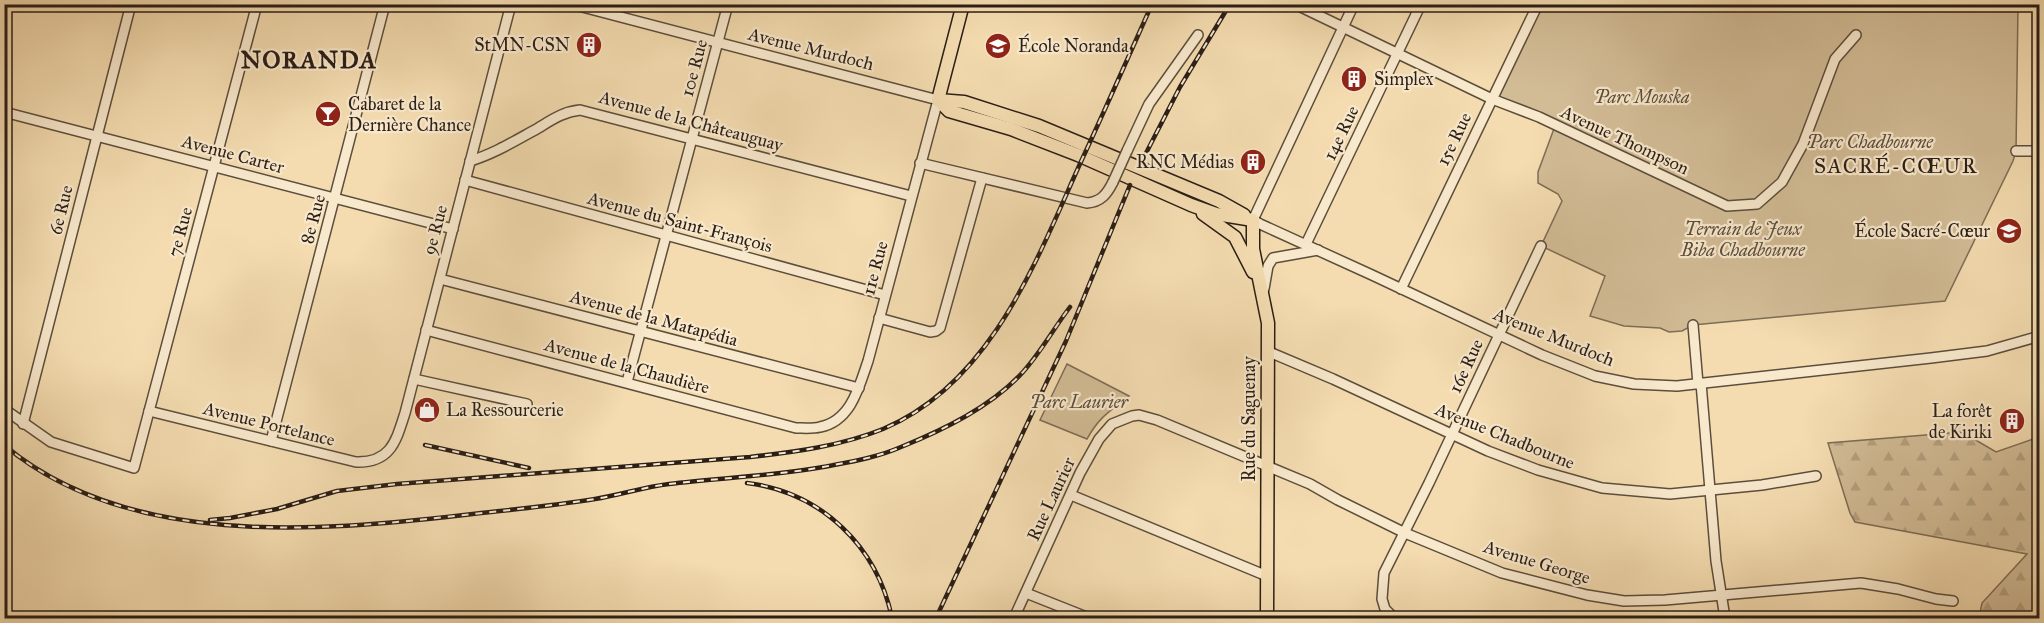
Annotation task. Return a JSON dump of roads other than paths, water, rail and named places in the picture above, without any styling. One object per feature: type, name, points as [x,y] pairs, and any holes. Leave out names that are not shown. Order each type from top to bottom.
[{"type":"main road","points":[[938,100],[963,4]]},
{"type":"main road","name":"Avenue Murdoch","points":[[938,100],[949,111],[1011,129],[1067,150],[1181,201],[1216,214],[1253,220]]},
{"type":"main road","name":"Avenue Murdoch","points":[[938,100],[963,102],[1039,126],[1219,201],[1253,220]]},
{"type":"main road","points":[[1181,201],[1210,218],[1235,237],[1252,269],[1264,303]]},
{"type":"main road","name":"Rue du Saguenay","points":[[1253,220],[1253,249],[1268,323],[1268,618]]},
{"type":"street","name":"6e Rue","points":[[23,424],[131,4]]},
{"type":"street","name":"7e Rue","points":[[23,424],[51,442],[134,468],[257,4]]},
{"type":"street","name":"8e Rue","points":[[271,441],[386,4]]},
{"type":"street","name":"9e Rue","points":[[381,458],[388,454],[398,437],[511,4]]},
{"type":"street","name":"Avenue Murdoch","points":[[570,4],[938,100]]},
{"type":"street","name":"10e Rue","points":[[627,382],[728,4]]},
{"type":"street","points":[[1253,220],[1354,4]]},
{"type":"street","name":"14e Rue","points":[[1306,244],[1421,4]]},
{"type":"street","name":"15e Rue","points":[[1401,289],[1538,4]]},
{"type":"street","name":"Avenue Thompson","points":[[1301,7],[1492,99],[1539,117],[1727,206],[1757,204],[1782,182],[1803,144],[1835,59],[1856,35]]},
{"type":"street","points":[[920,163],[1087,203],[1093,202],[1104,196],[1113,182],[1149,104],[1198,35]]},
{"type":"street","name":"11e Rue","points":[[820,428],[833,422],[846,411],[859,388],[938,100]]},
{"type":"street","name":"Avenue de la Châteauguay","points":[[470,161],[512,143],[558,115],[580,110],[911,196]]},
{"type":"street","name":"Avenue Carter","points":[[4,112],[453,229]]},
{"type":"street","points":[[2016,151],[2040,151]]},
{"type":"street","points":[[879,318],[930,332],[940,328],[981,178]]},
{"type":"street","name":"Avenue du Saint-François","points":[[465,180],[885,295]]},
{"type":"street","name":"Avenue Murdoch","points":[[1253,220],[1576,370],[1614,381],[1677,386],[1699,384],[1987,351],[2040,336]]},
{"type":"street","name":"16e Rue","points":[[1394,618],[1385,609],[1382,599],[1382,582],[1390,558],[1405,532],[1541,246]]},
{"type":"street","points":[[1264,303],[1264,280],[1273,258],[1318,250]]},
{"type":"street","name":"Avenue de la Matapédia","points":[[440,279],[859,388]]},
{"type":"street","points":[[1693,325],[1711,491],[1716,561],[1725,618]]},
{"type":"street","name":"Avenue de la Chaudière","points":[[426,330],[796,428],[820,428]]},
{"type":"street","name":"Avenue Chadbourne","points":[[1267,351],[1488,451],[1538,470],[1602,488],[1670,494],[1711,491],[1816,476]]},
{"type":"street","points":[[414,379],[527,404]]},
{"type":"street","points":[[4,409],[23,424]]},
{"type":"street","name":"Avenue Portelance","points":[[149,411],[356,462],[364,463],[381,458]]},
{"type":"street","name":"Avenue George","points":[[1139,415],[1157,420],[1310,484],[1405,532],[1502,573],[1587,595],[1616,600],[1643,601],[1860,583],[1953,601]]},
{"type":"street","name":"Rue Laurier","points":[[1014,618],[1080,473],[1106,430],[1112,424],[1139,415]]},
{"type":"street","points":[[1071,495],[1267,576]]},
{"type":"street","points":[[1026,593],[1089,618]]},
{"type":"railway","points":[[210,520],[277,509],[337,491],[397,484],[750,457],[801,450],[867,435],[920,409],[953,383],[980,352],[1005,317],[1045,242],[1152,4]]},
{"type":"railway","points":[[1143,159],[1180,87],[1230,4]]},
{"type":"railway","points":[[936,618],[1066,341],[1130,185]]},
{"type":"railway","points":[[4,445],[53,478],[107,502],[165,517],[225,525],[347,526],[562,504],[669,484],[823,467],[892,451],[950,425],[981,407],[1010,385],[1030,364],[1070,307]]},
{"type":"railway","points":[[425,445],[529,468]]},
{"type":"railway","points":[[747,483],[774,488],[799,498],[842,527],[859,546],[873,568],[892,618]]},
{"type":"place","name":"StMN-CSN","points":[[589,45]]},
{"type":"place","name":"École Noranda","points":[[998,46]]},
{"type":"place","name":"Simplex","points":[[1354,79]]},
{"type":"place","name":"Cabaret de la Dernière Chance","points":[[328,114]]},
{"type":"place","name":"RNC Médias","points":[[1253,162]]},
{"type":"place","name":"École Sacré-Cœur","points":[[2009,231]]},
{"type":"place","name":"La Ressourcerie","points":[[427,410]]},
{"type":"place","name":"La forêt de Kiriki","points":[[2012,421]]},
{"type":"district","name":"NORANDA","points":[[309,60]]},
{"type":"district","name":"SACRÉ-CŒUR","points":[[1896,166]]},
{"type":"park label","name":"Parc Mouska","points":[[1642,97]]},
{"type":"park label","name":"Parc Chadbourne","points":[[1870,142]]},
{"type":"park label","name":"Terrain de Jeux Biba Chadbourne","points":[[1743,239]]},
{"type":"park label","name":"Parc Laurier","points":[[1079,402]]}]
